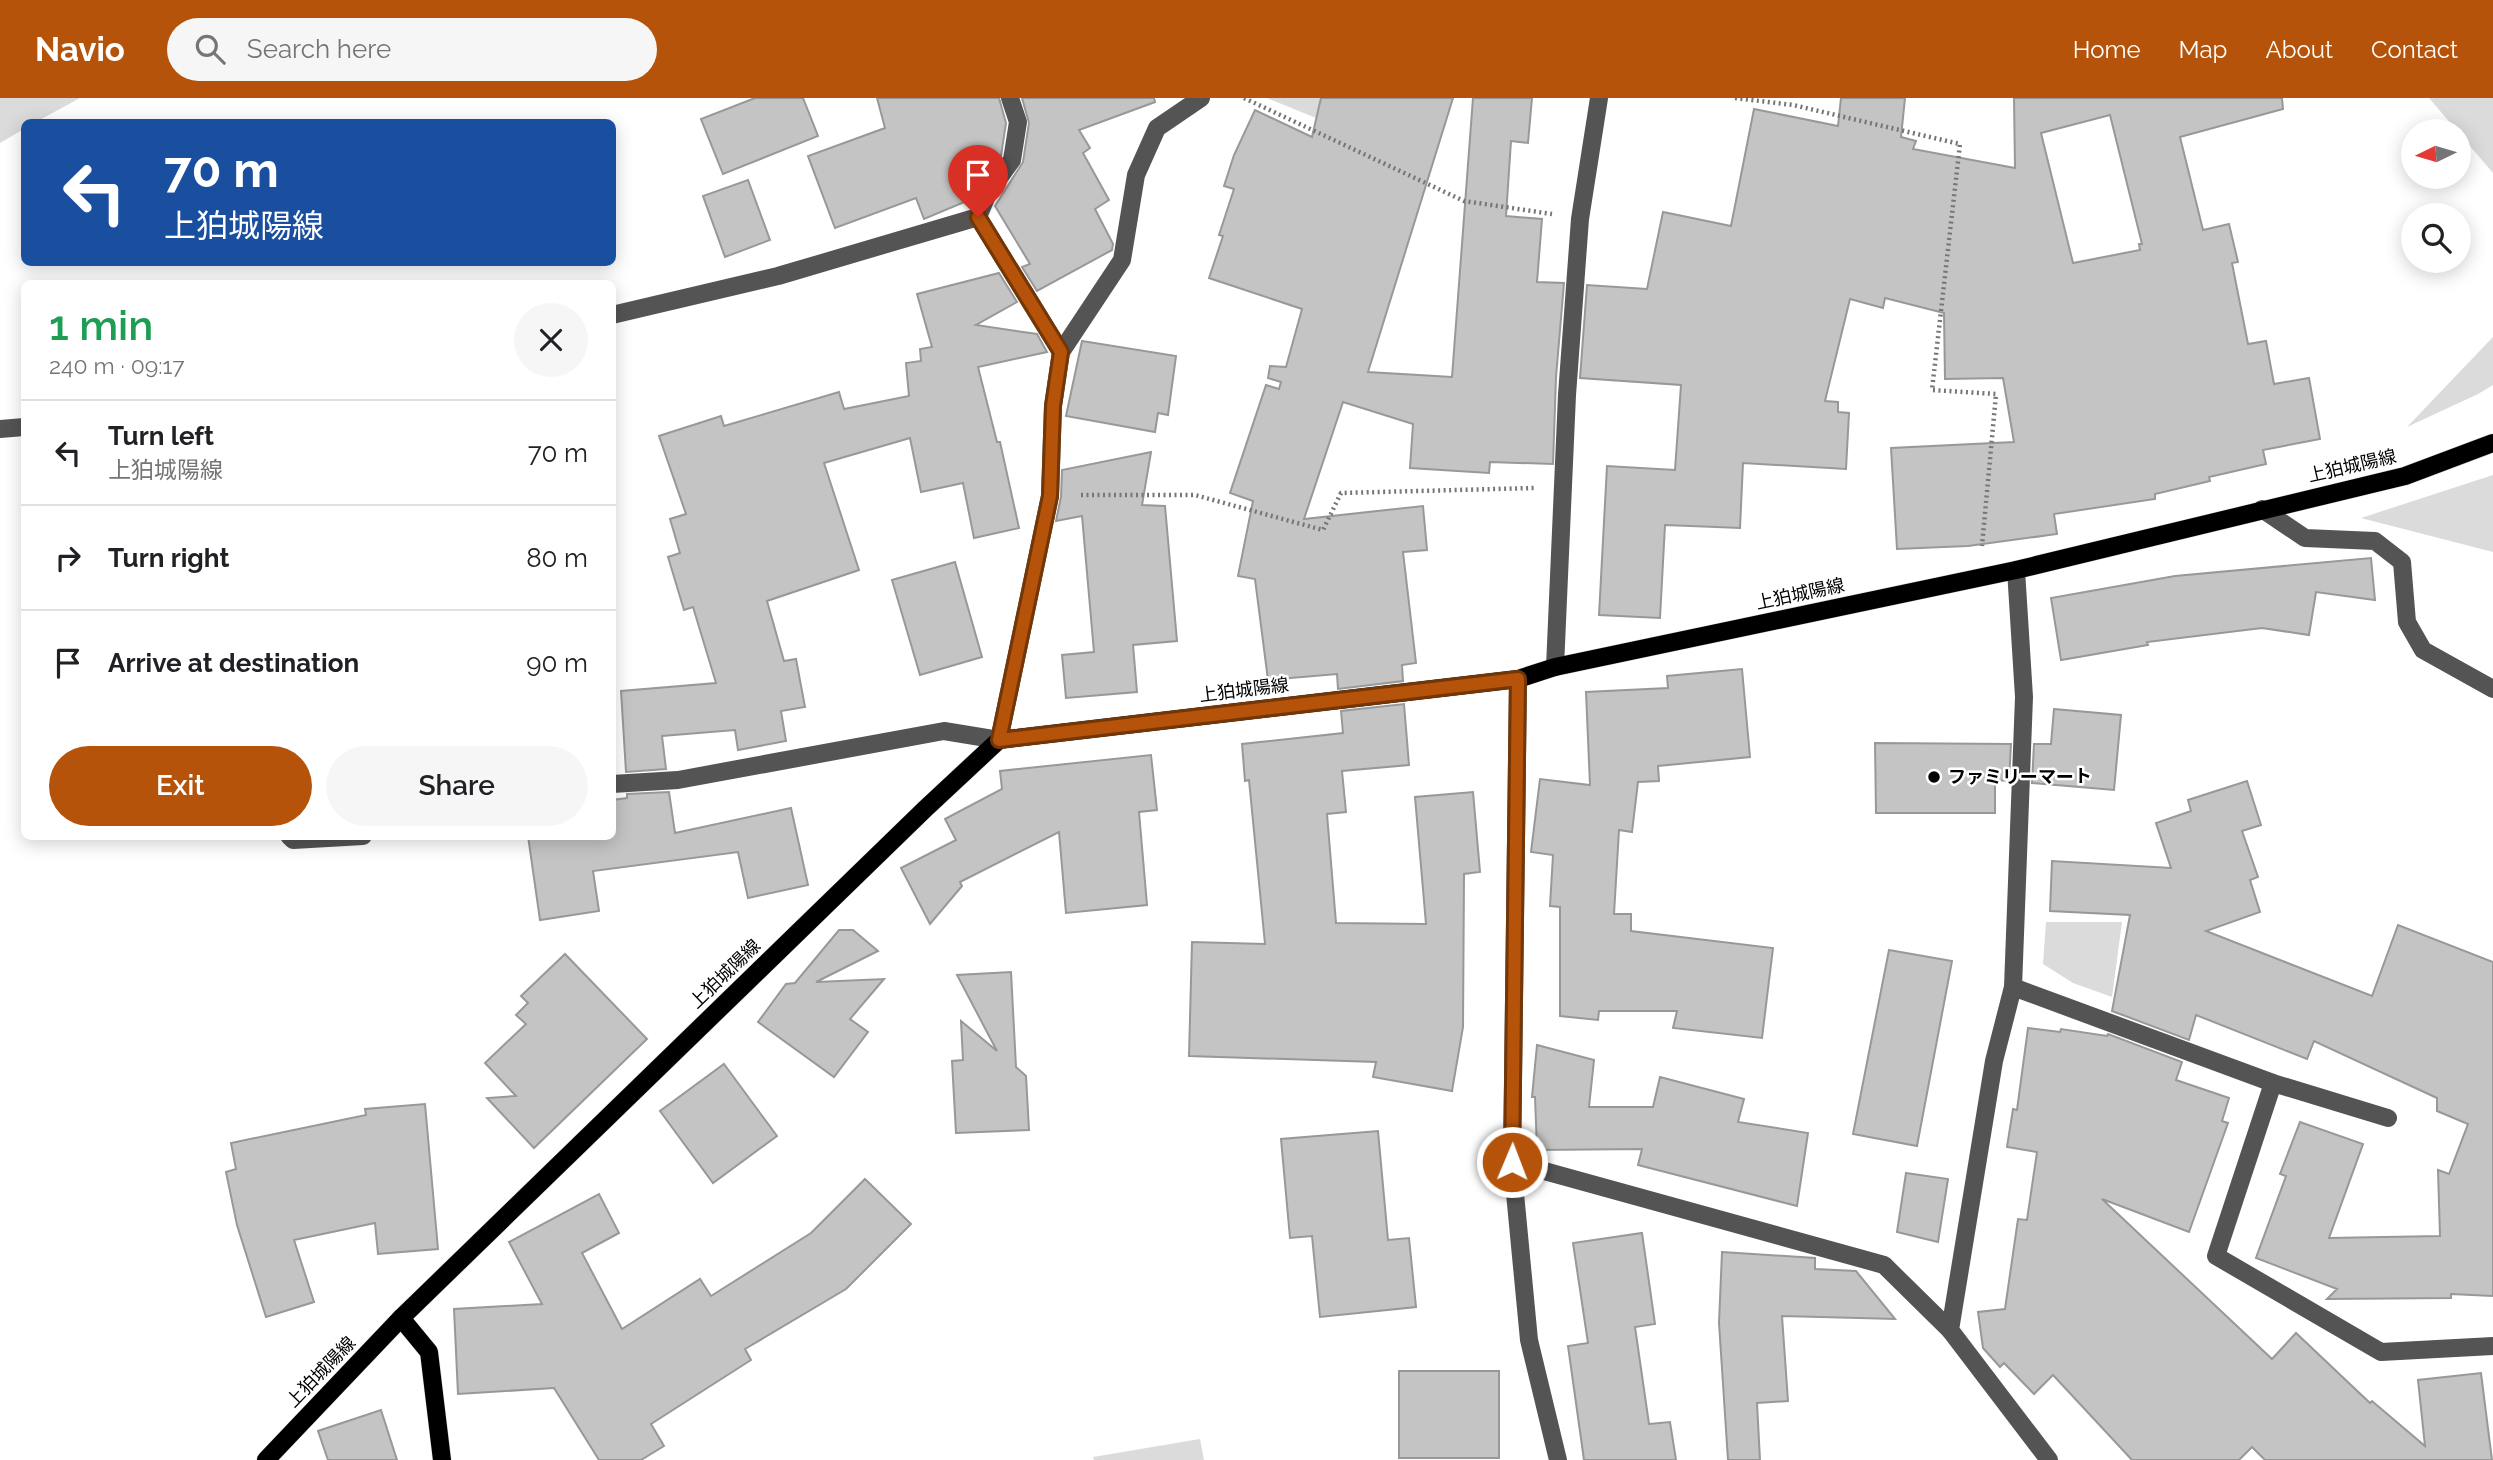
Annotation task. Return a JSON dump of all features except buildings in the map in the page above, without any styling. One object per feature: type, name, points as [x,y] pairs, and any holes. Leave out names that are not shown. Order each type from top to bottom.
[{"type":"main road","name":"上狛城陽線","points":[[266,1460],[401,1318],[915,818],[999,740],[1518,679],[1555,667],[2016,570],[2405,476],[2493,443]]},
{"type":"main road","points":[[401,1318],[429,1352],[442,1460]]},
{"type":"street","points":[[978,217],[988,193],[1012,160],[1017,122],[1010,98]]},
{"type":"street","points":[[616,784],[678,780],[944,731],[999,740],[1050,496],[1053,406],[1061,352],[1122,261],[1136,175],[1157,128],[1201,98]]},
{"type":"street","points":[[1555,667],[1567,395],[1580,219],[1599,98]]},
{"type":"street","points":[[616,314],[778,276],[978,217]]},
{"type":"street","points":[[978,217],[1061,352]]},
{"type":"street","points":[[0,429],[21,427]]},
{"type":"street","points":[[2262,509],[2305,538],[2375,541],[2402,562],[2407,622],[2423,650],[2493,689]]},
{"type":"street","points":[[1950,1329],[1994,1061],[2013,987],[2024,696],[2016,570]]},
{"type":"street","points":[[1518,679],[1512,1162],[1529,1340],[1558,1460]]},
{"type":"street","points":[[2013,987],[2273,1083],[2388,1118]]},
{"type":"street","points":[[2273,1083],[2216,1256],[2381,1352],[2493,1346]]},
{"type":"street","points":[[1512,1162],[1884,1265],[1950,1329],[2049,1460]]},
{"type":"path","points":[[1244,98],[1464,201],[1580,219]]},
{"type":"path","points":[[1735,98],[1793,105],[1960,144],[1932,390],[1996,394],[1979,578]]},
{"type":"path","points":[[1050,496],[1195,495],[1324,530],[1341,493],[1563,487]]},
{"type":"shaded area","points":[[0,98],[80,98],[42,119],[21,119],[21,131],[0,143]]},
{"type":"shaded area","points":[[1267,98],[1321,98],[1316,118]]},
{"type":"shaded area","points":[[2429,98],[2493,98],[2493,173],[2471,147],[2471,119],[2447,119]]},
{"type":"shaded area","points":[[2493,337],[2493,385],[2407,427]]},
{"type":"shaded area","points":[[2493,475],[2493,552],[2361,518]]},
{"type":"shaded area","points":[[2046,922],[2122,922],[2112,997],[2073,983],[2043,964]]},
{"type":"shaded area","points":[[1200,1439],[1204,1460],[1094,1460],[1093,1457]]},
{"type":"place","name":"ファミリーマート","points":[[1934,777]]},
{"type":"route","points":[[978,217],[1061,352],[1053,406],[1050,496],[999,740],[1518,679],[1512,1162]]}]
